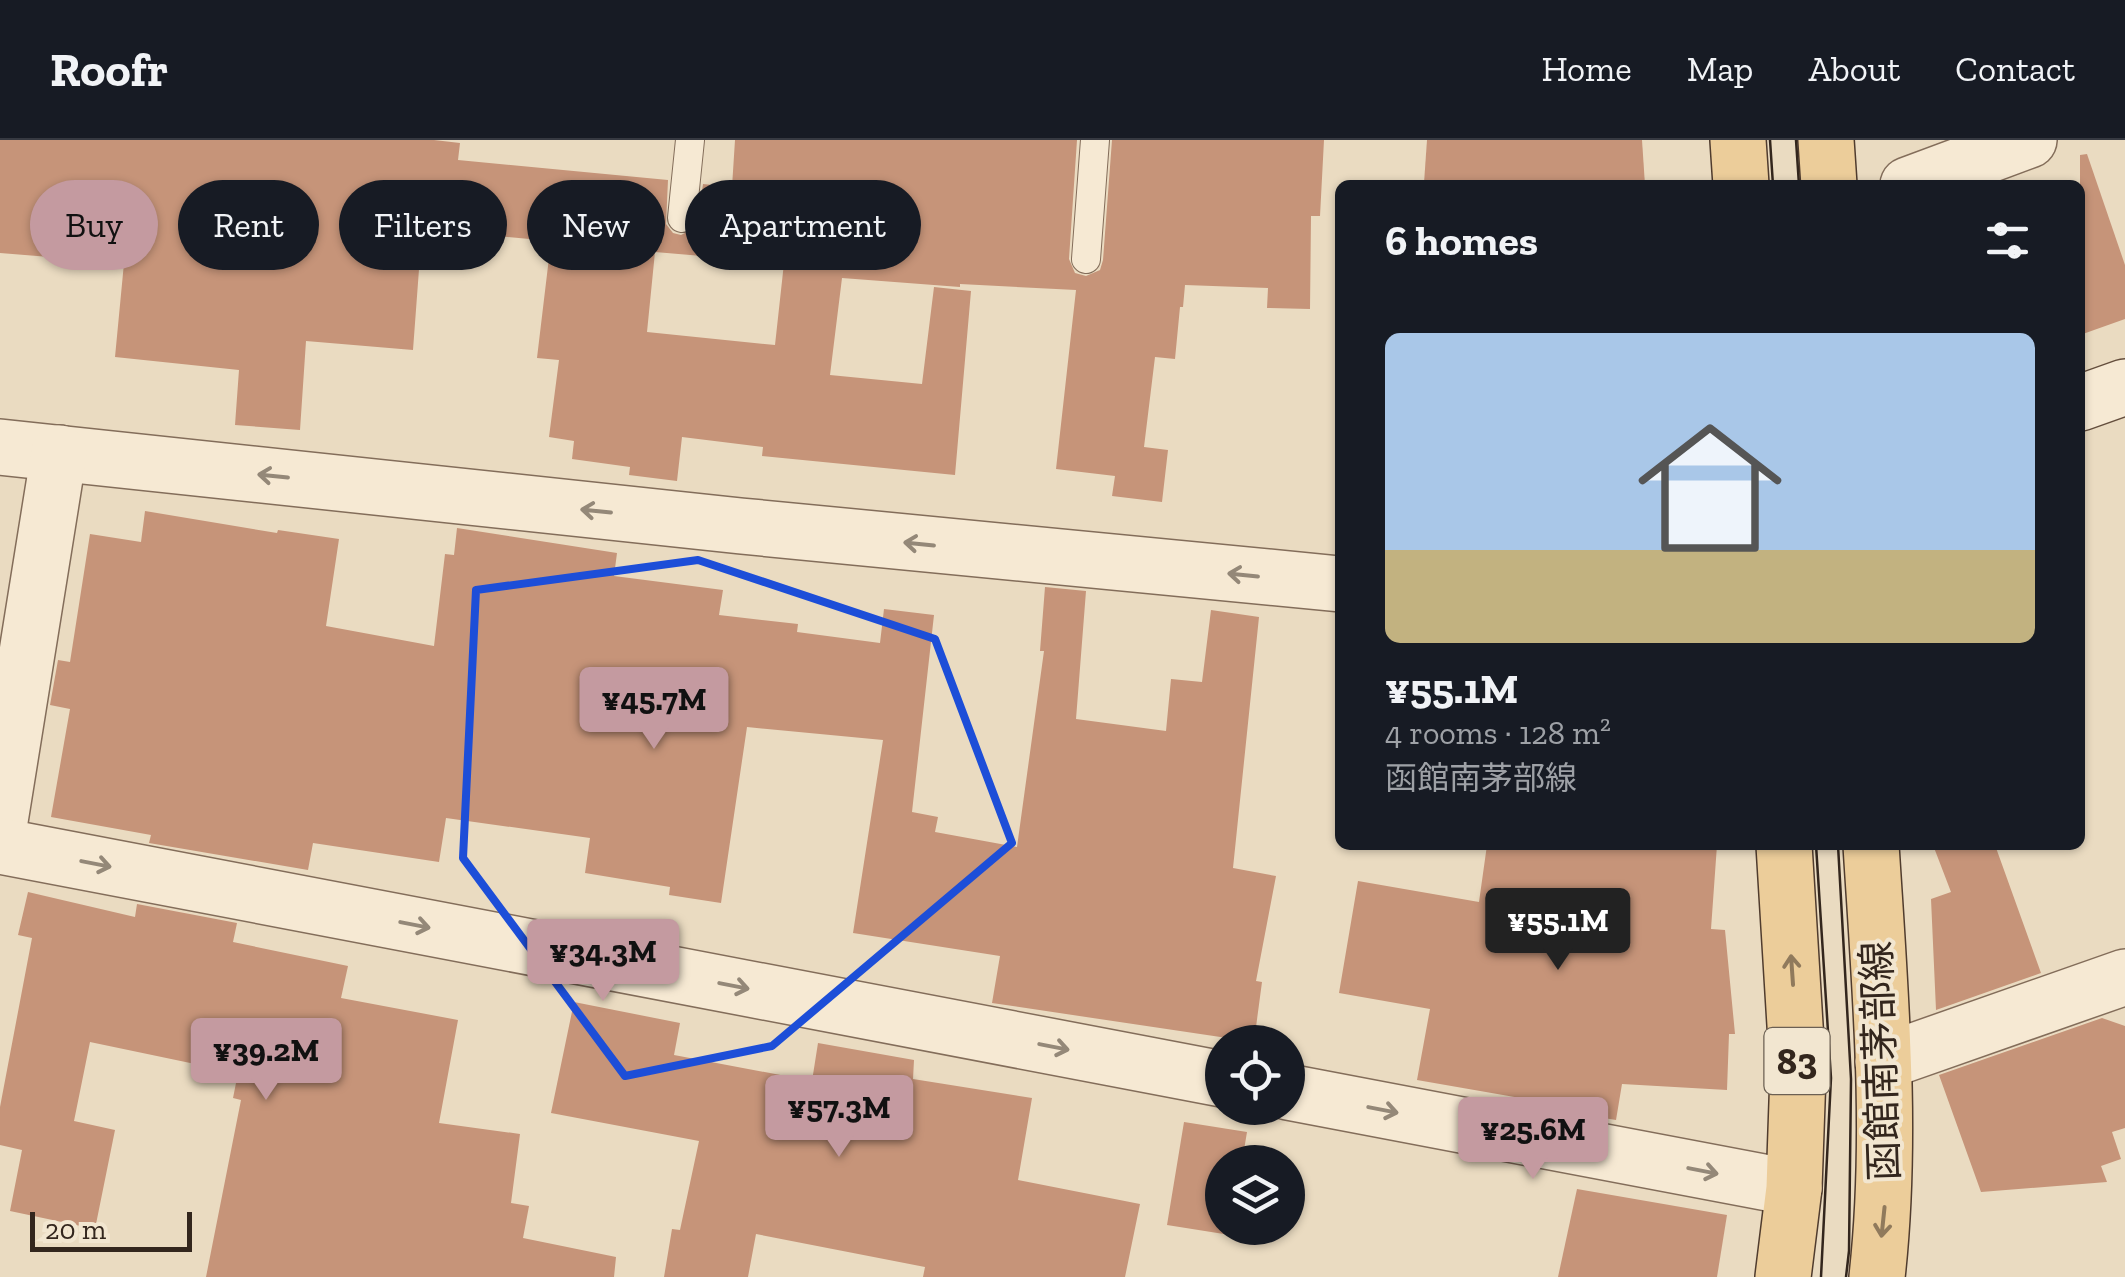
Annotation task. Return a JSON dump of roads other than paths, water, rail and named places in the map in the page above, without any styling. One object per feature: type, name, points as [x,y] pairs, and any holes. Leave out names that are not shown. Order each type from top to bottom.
[{"type":"main road","points":[[1738,140],[1741,180]]},
{"type":"main road","points":[[1826,140],[1829,180]]},
{"type":"main road","name":"函館南茅部線","points":[[1783,1277],[1794,1188],[1798,1074],[1784,850]]},
{"type":"main road","name":"函館南茅部線","points":[[1872,850],[1884,1062],[1885,1205],[1877,1277]]},
{"type":"street","points":[[1921,180],[2028,140]]},
{"type":"street","points":[[2085,401],[2125,387]]},
{"type":"street","points":[[0,447],[760,528],[1335,584]]},
{"type":"street","points":[[0,821],[60,453]]},
{"type":"street","points":[[0,846],[1205,1076]]},
{"type":"street","points":[[1884,1062],[2125,977]]},
{"type":"street","points":[[1305,1095],[1794,1188]]},
{"type":"lane","points":[[682,218],[690,140]]},
{"type":"lane","points":[[1086,259],[1095,140]]},
{"type":"tram line","points":[[1770,140],[1773,180]]},
{"type":"tram line","points":[[1796,140],[1799,180]]},
{"type":"tram line","points":[[1816,850],[1831,1078],[1821,1277]]},
{"type":"tram line","points":[[1838,850],[1851,1079],[1846,1277]]}]
